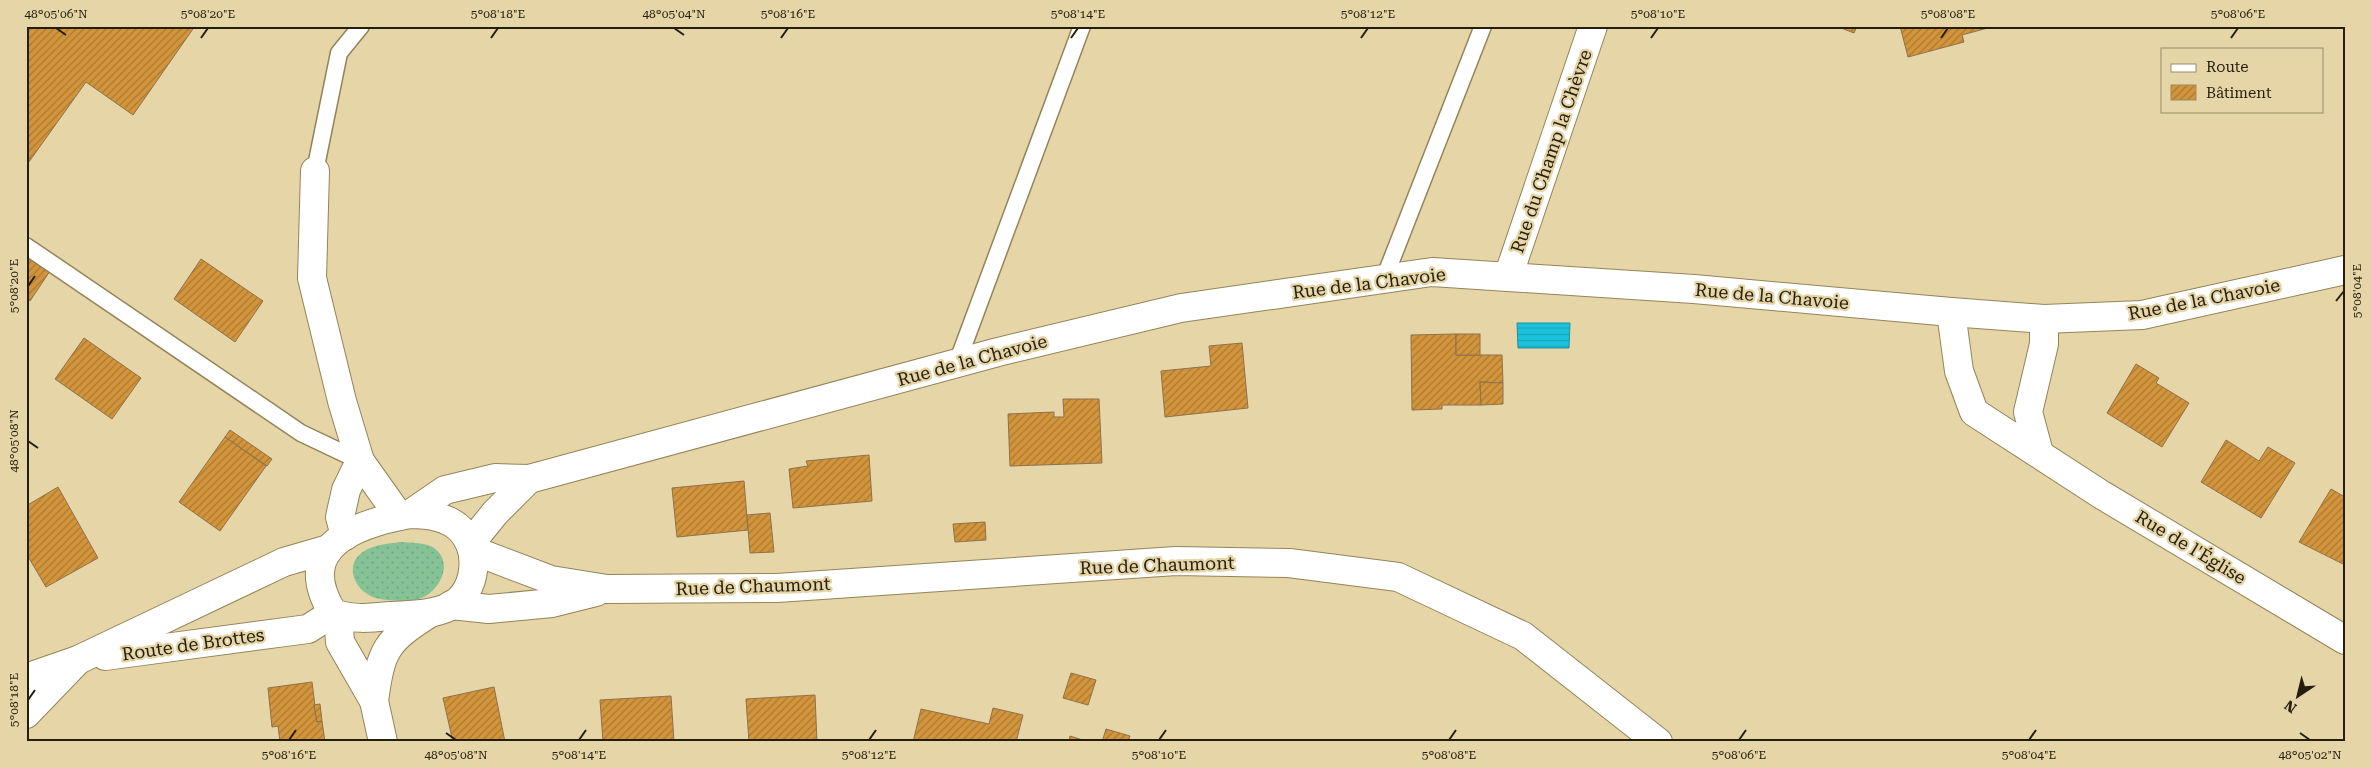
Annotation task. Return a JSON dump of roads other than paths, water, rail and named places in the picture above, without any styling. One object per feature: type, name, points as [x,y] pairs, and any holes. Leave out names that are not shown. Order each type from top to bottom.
[{"type":"street","name":"Rue du Champ la Chèvre","points":[[1508,277],[1593,26]]},
{"type":"street","points":[[315,171],[312,278],[342,401],[360,461],[405,515]]},
{"type":"street","name":"Rue de la Chavoie","points":[[405,515],[445,490],[495,478],[529,479],[957,363],[1181,308],[1432,272],[1694,289],[2044,319],[2142,315],[2345,270]]},
{"type":"street","name":"Rue de l'Église","points":[[1951,312],[1959,370],[1974,412],[2039,452],[2102,495],[2345,640]]},
{"type":"street","points":[[2039,452],[2028,412],[2044,344],[2044,319]]},
{"type":"street","points":[[337,543],[346,490],[360,461]]},
{"type":"street","name":"Rue de la Chavoie","points":[[472,547],[495,513],[529,479]]},
{"type":"street","points":[[374,701],[379,666],[388,645],[401,631],[441,609],[464,593],[473,577],[474,561],[472,547],[460,529],[445,519],[426,514],[405,515],[364,526],[337,543],[321,563],[320,579],[323,596],[336,614],[340,642],[374,701],[383,742]]},
{"type":"street","name":"Route de Brottes","points":[[26,678],[78,660],[284,562],[337,543]]},
{"type":"street","name":"Rue de Chaumont","points":[[472,547],[552,580],[607,589],[777,588],[1176,562],[1289,563],[1398,577],[1523,636],[1658,742]]},
{"type":"street","name":"Rue de Chaumont","points":[[441,609],[489,609],[552,603],[607,589]]},
{"type":"street","points":[[308,629],[336,614],[353,618],[375,617],[441,609]]},
{"type":"street","points":[[308,629],[340,642]]},
{"type":"street","name":"Route de Brottes","points":[[78,660],[308,629]]},
{"type":"street","points":[[26,714],[78,660]]},
{"type":"lane","points":[[315,171],[339,53],[361,26]]},
{"type":"lane","points":[[957,363],[1082,26]]},
{"type":"lane","points":[[1384,279],[1483,26]]},
{"type":"lane","points":[[26,246],[301,433],[360,461]]},
{"type":"water","points":[[1517,323],[1570,323],[1569,348],[1518,348]]}]
